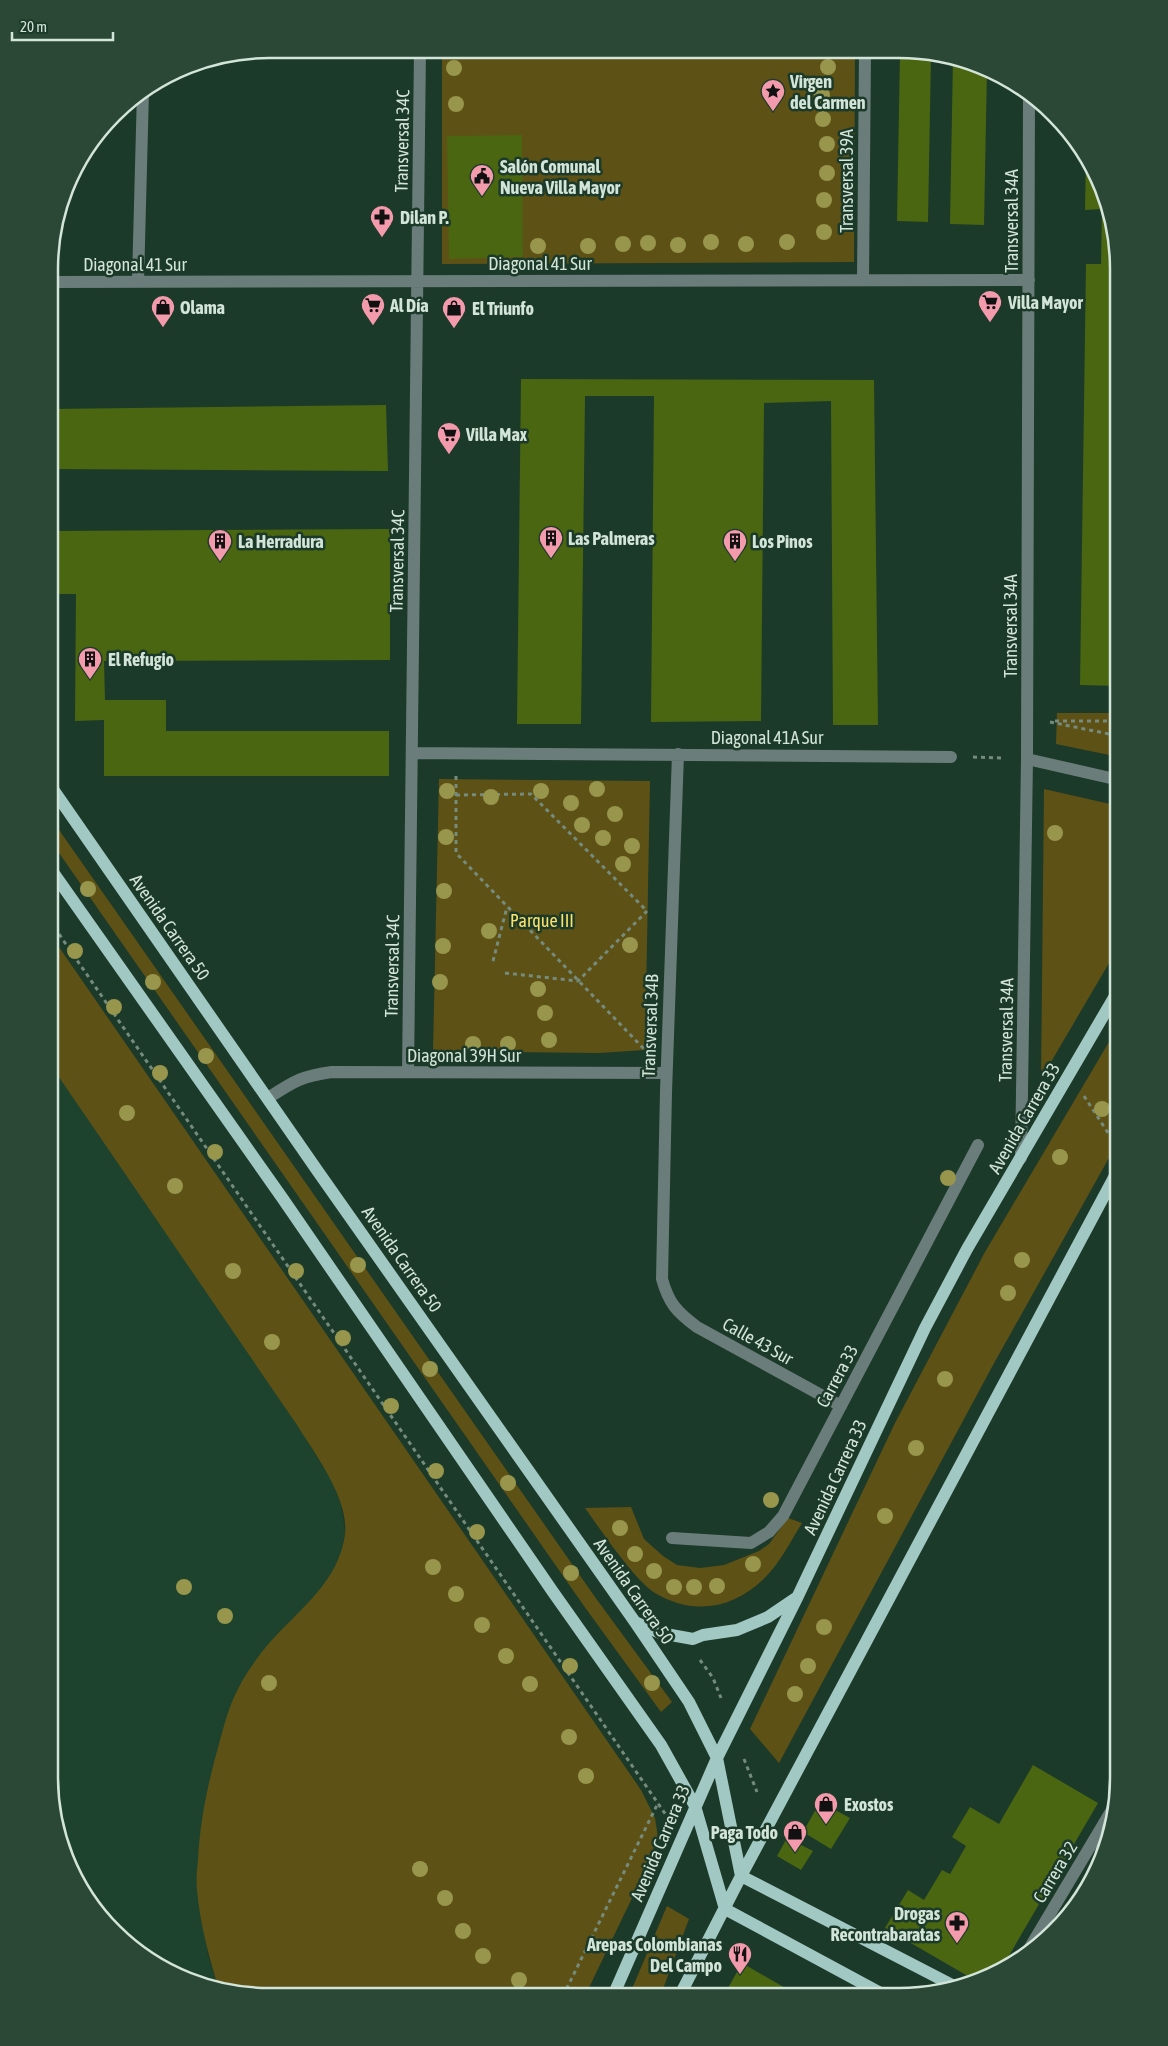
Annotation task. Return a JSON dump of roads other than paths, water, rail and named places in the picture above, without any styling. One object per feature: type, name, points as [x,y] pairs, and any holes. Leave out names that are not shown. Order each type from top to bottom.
[{"type":"main road","name":"Avenida Carrera 50","points":[[58,796],[689,1702],[717,1758],[741,1876]]},
{"type":"main road","points":[[58,879],[283,1199],[553,1592],[661,1744],[695,1806],[724,1909],[871,1988]]},
{"type":"main road","name":"Avenida Carrera 33","points":[[616,1988],[717,1758],[797,1598],[925,1328],[967,1250],[1110,1005]]},
{"type":"main road","points":[[684,1988],[741,1876],[1110,1187]]},
{"type":"main road","points":[[635,1622],[660,1633],[692,1639],[703,1635],[737,1630],[768,1617],[797,1598]]},
{"type":"main road","points":[[741,1876],[947,1983]]},
{"type":"street","name":"Transversal 34C","points":[[408,1072],[420,58]]},
{"type":"street","name":"Transversal 39A","points":[[863,280],[864,58]]},
{"type":"street","points":[[138,281],[143,99]]},
{"type":"street","name":"Transversal 34A","points":[[1022,1158],[1027,759],[1029,102]]},
{"type":"street","name":"Diagonal 41 Sur","points":[[58,282],[1028,280]]},
{"type":"street","name":"Diagonal 41A Sur","points":[[412,753],[951,756]]},
{"type":"street","name":"Transversal 34B","points":[[667,1297],[662,1279],[661,1260],[678,754]]},
{"type":"street","points":[[1027,759],[1110,778]]},
{"type":"street","name":"Diagonal 39H Sur","points":[[268,1098],[293,1081],[309,1075],[332,1072],[666,1073]]},
{"type":"street","name":"Carrera 33","points":[[672,1538],[751,1543],[769,1532],[783,1516],[978,1144]]},
{"type":"street","name":"Calle 43 Sur","points":[[667,1297],[678,1313],[697,1327],[841,1406]]},
{"type":"street","name":"Carrera 32","points":[[1036,1938],[1106,1821]]},
{"type":"place","name":"Virgen del Carmen","points":[[773,112]]},
{"type":"place","name":"Salón Comunal Nueva Villa Mayor","points":[[482,197]]},
{"type":"place","name":"Dilan P.","points":[[382,238]]},
{"type":"place","name":"Villa Mayor","points":[[990,323]]},
{"type":"place","name":"Al Día","points":[[373,326]]},
{"type":"place","name":"Olama","points":[[163,328]]},
{"type":"place","name":"El Triunfo","points":[[454,329]]},
{"type":"place","name":"Villa Max","points":[[449,455]]},
{"type":"place","name":"Las Palmeras","points":[[551,559]]},
{"type":"place","name":"La Herradura","points":[[220,562]]},
{"type":"place","name":"Los Pinos","points":[[735,562]]},
{"type":"place","name":"El Refugio","points":[[90,680]]},
{"type":"place","name":"Exostos","points":[[826,1825]]},
{"type":"place","name":"Paga Todo","points":[[795,1853]]},
{"type":"place","name":"Drogas Recontrabaratas","points":[[957,1944]]},
{"type":"place","name":"Arepas Colombianas Del Campo","points":[[740,1975]]},
{"type":"park label","name":"Parque III","points":[[542,920]]}]
